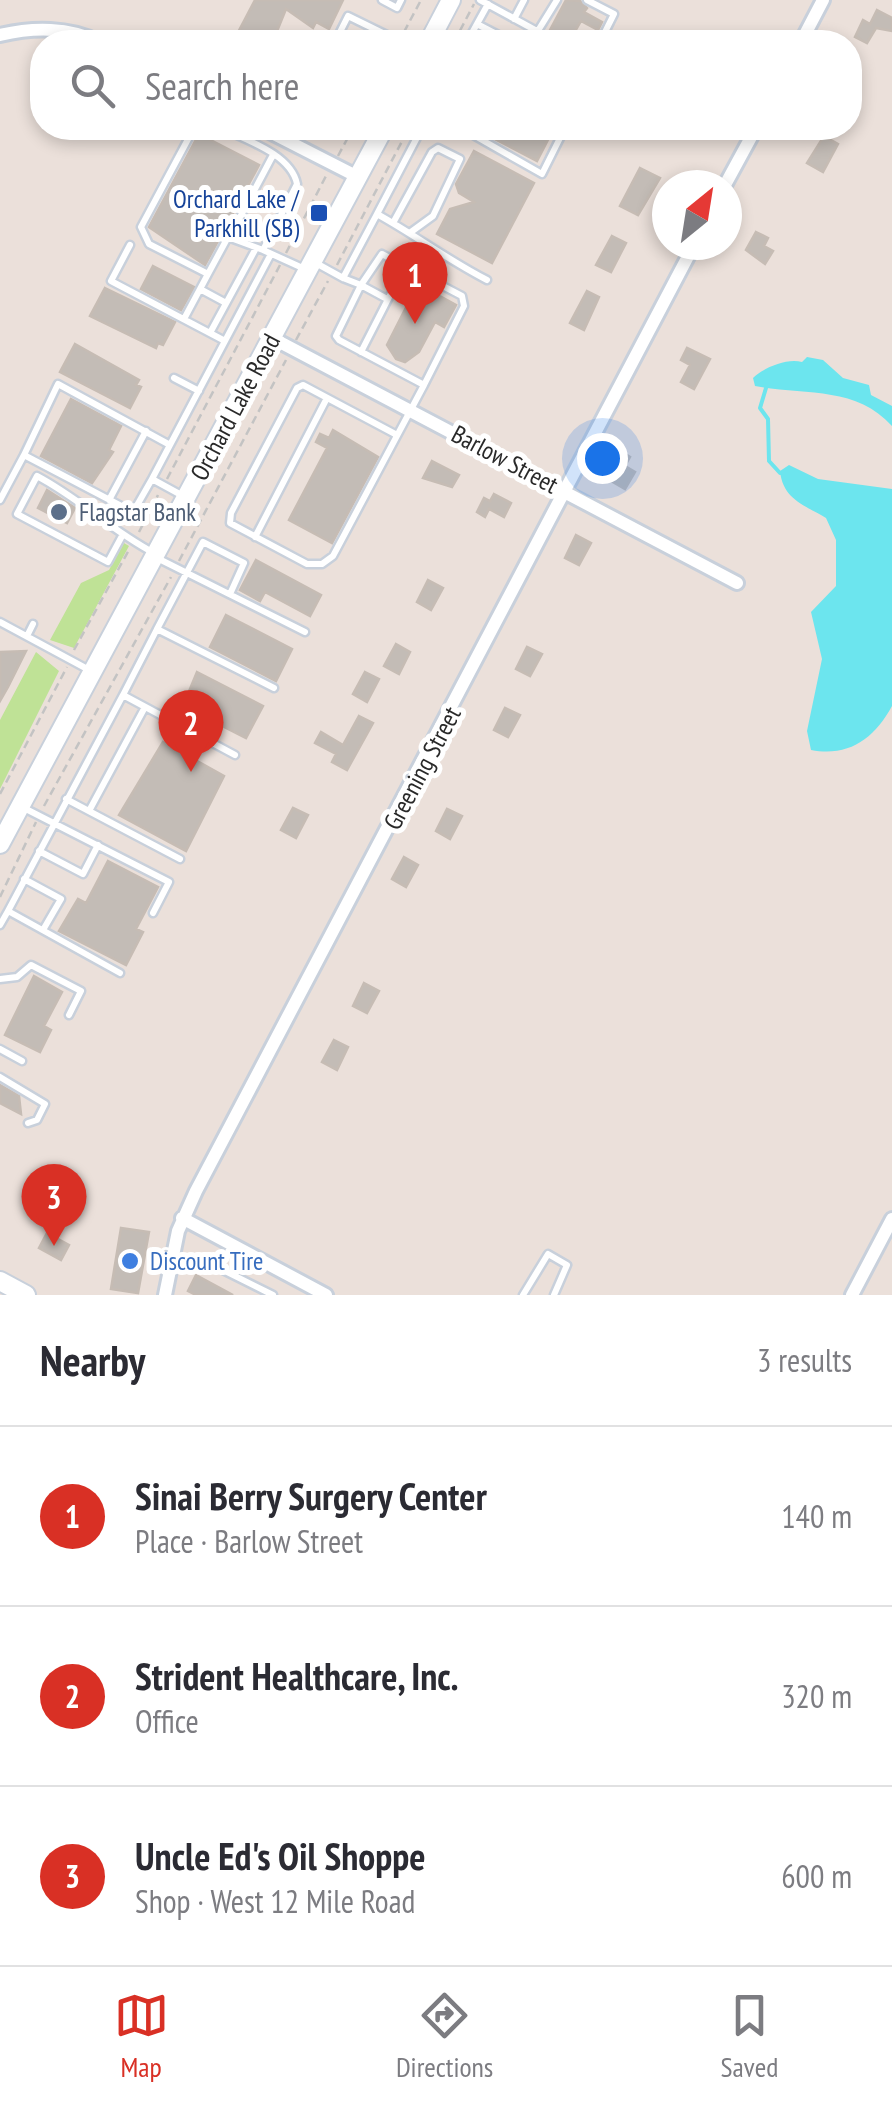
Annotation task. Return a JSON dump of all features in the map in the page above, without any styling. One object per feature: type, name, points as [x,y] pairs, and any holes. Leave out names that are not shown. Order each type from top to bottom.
[{"type":"main road","points":[[436,30],[452,0]]},
{"type":"main road","name":"Orchard Lake Road","points":[[2,837],[378,140]]},
{"type":"main road","points":[[0,1281],[26,1295]]},
{"type":"street","points":[[807,30],[823,0]]},
{"type":"street","points":[[0,35],[30,30]]},
{"type":"street","points":[[286,140],[358,177]]},
{"type":"street","points":[[733,170],[749,140]]},
{"type":"street","name":"Greening Street","points":[[165,1295],[182,1218],[686,260]]},
{"type":"street","name":"Barlow Street","points":[[272,338],[737,584]]},
{"type":"street","points":[[182,1218],[326,1295]]},
{"type":"street","points":[[852,1295],[892,1219]]},
{"type":"lane","points":[[382,0],[397,8],[401,0]]},
{"type":"lane","points":[[514,19],[524,0]]},
{"type":"lane","points":[[542,30],[557,0]]},
{"type":"lane","points":[[587,0],[614,14],[606,30]]},
{"type":"lane","points":[[474,30],[483,1],[534,30]]},
{"type":"lane","points":[[341,30],[348,16],[376,30]]},
{"type":"lane","points":[[477,24],[489,30]]},
{"type":"lane","points":[[188,140],[142,228],[149,244],[208,274]]},
{"type":"lane","points":[[24,455],[125,508],[136,507],[225,340],[297,184],[294,173],[273,155],[244,140]]},
{"type":"lane","points":[[343,278],[416,140]]},
{"type":"lane","points":[[482,140],[542,174],[559,140]]},
{"type":"lane","points":[[393,223],[432,152],[438,148],[460,159],[433,216],[411,232]]},
{"type":"lane","points":[[184,319],[273,155]]},
{"type":"lane","points":[[377,214],[411,232],[434,252],[487,280]]},
{"type":"lane","points":[[230,236],[282,260],[333,272],[387,298]]},
{"type":"lane","points":[[130,245],[111,281],[225,340]]},
{"type":"lane","points":[[210,333],[263,251]]},
{"type":"lane","points":[[397,435],[303,385],[297,388],[231,513],[230,523],[308,564],[322,564],[333,556],[424,385],[464,306],[462,296],[382,254],[361,285],[336,336],[424,385]]},
{"type":"lane","points":[[361,352],[405,266]]},
{"type":"lane","points":[[200,289],[226,303]]},
{"type":"lane","points":[[174,378],[199,392]]},
{"type":"lane","points":[[0,500],[58,384],[170,445]]},
{"type":"lane","points":[[255,537],[327,398]]},
{"type":"lane","points":[[109,500],[146,431]]},
{"type":"lane","points":[[122,536],[108,562],[17,514],[36,476],[84,502],[88,513],[122,536],[305,632]]},
{"type":"lane","points":[[152,479],[186,497]]},
{"type":"lane","points":[[0,925],[202,542],[244,564],[230,594]]},
{"type":"lane","points":[[0,622],[92,672]]},
{"type":"lane","points":[[26,636],[33,624]]},
{"type":"lane","points":[[157,629],[274,688]]},
{"type":"lane","points":[[123,694],[235,755]]},
{"type":"lane","points":[[89,811],[145,707]]},
{"type":"lane","points":[[66,799],[180,860]]},
{"type":"lane","points":[[20,806],[169,882],[153,913]]},
{"type":"lane","points":[[39,851],[83,874],[98,845]]},
{"type":"lane","points":[[24,879],[60,899],[43,930]]},
{"type":"lane","points":[[8,911],[120,973]]},
{"type":"lane","points":[[0,978],[18,977],[31,965],[82,991],[68,1015]]},
{"type":"lane","points":[[0,1049],[22,1060]]},
{"type":"lane","points":[[0,1077],[45,1104],[38,1120],[28,1123]]},
{"type":"lane","points":[[522,1295],[548,1254],[568,1265],[554,1295]]},
{"type":"lane","points":[[217,1267],[273,1295]]},
{"type":"path","points":[[406,30],[421,0]]},
{"type":"path","points":[[462,30],[483,1]]},
{"type":"path","points":[[0,794],[347,140]]},
{"type":"path","points":[[0,897],[40,815],[403,140]]},
{"type":"green space","points":[[124,543],[129,546],[74,648],[50,640],[81,583],[109,570]]},
{"type":"green space","points":[[36,652],[59,671],[0,789],[0,720]]},
{"type":"water","points":[[807,357],[823,360],[843,378],[869,385],[871,395],[892,406],[892,426],[878,413],[845,398],[755,386],[753,378],[764,370],[783,362],[802,362]]},
{"type":"water","points":[[789,465],[818,479],[892,489],[892,706],[868,736],[837,751],[811,750],[807,731],[822,659],[811,612],[836,586],[836,540],[826,518],[796,501],[786,489],[780,471]]},
{"type":"building","points":[[255,0],[343,0],[329,29],[316,22],[313,28],[286,9],[277,30],[239,30]]},
{"type":"building","points":[[566,0],[580,1],[587,8],[584,12],[602,22],[598,30],[581,21],[576,30],[550,30]]},
{"type":"building","points":[[877,10],[892,18],[892,31],[876,28],[867,43],[862,40],[862,30],[858,30],[863,20],[870,24]]},
{"type":"building","points":[[196,140],[211,140],[259,165],[205,265],[149,227]]},
{"type":"building","points":[[497,140],[548,140],[537,161]]},
{"type":"building","points":[[821,140],[838,144],[823,172],[807,163]]},
{"type":"building","points":[[474,151],[534,183],[492,263],[437,234],[450,209],[474,202],[459,193],[456,184]]},
{"type":"building","points":[[640,168],[652,174],[652,191],[638,215],[620,206]]},
{"type":"building","points":[[756,232],[768,238],[764,246],[773,251],[765,264],[746,250]]},
{"type":"building","points":[[612,236],[626,243],[611,272],[596,265]]},
{"type":"building","points":[[153,266],[194,287],[181,310],[141,289]]},
{"type":"building","points":[[418,284],[456,305],[444,327],[435,322],[419,352],[405,362],[396,359],[387,345]]},
{"type":"building","points":[[105,288],[175,322],[163,345],[158,343],[156,348],[90,316]]},
{"type":"building","points":[[587,291],[599,297],[584,330],[570,323]]},
{"type":"building","points":[[75,344],[139,380],[136,385],[141,387],[130,408],[60,372]]},
{"type":"building","points":[[687,348],[710,359],[694,389],[681,382],[690,365],[681,360]]},
{"type":"building","points":[[71,399],[121,426],[109,450],[113,452],[92,483],[41,456]]},
{"type":"building","points":[[333,430],[378,457],[332,543],[289,520],[327,448],[316,442],[320,434],[329,438]]},
{"type":"building","points":[[619,450],[630,457],[625,466],[635,472],[625,489],[606,478]]},
{"type":"building","points":[[432,461],[459,475],[452,487],[423,478]]},
{"type":"building","name":"Flagstar Bank","points":[[47,490],[75,508],[67,523],[38,508]]},
{"type":"building","points":[[494,494],[511,503],[504,517],[489,509],[485,517],[477,512],[484,498],[490,501]]},
{"type":"building","points":[[576,535],[591,543],[579,565],[565,558]]},
{"type":"building","points":[[256,560],[321,595],[310,616],[265,592],[260,601],[240,590]]},
{"type":"building","points":[[428,580],[443,588],[431,610],[417,602]]},
{"type":"building","points":[[226,615],[292,649],[276,681],[210,647]]},
{"type":"building","points":[[396,644],[410,652],[399,674],[384,666]]},
{"type":"building","points":[[527,647],[542,654],[530,676],[516,669]]},
{"type":"building","points":[[26,651],[8,687],[0,701],[0,652]]},
{"type":"building","points":[[197,672],[263,706],[246,738],[183,706]]},
{"type":"building","points":[[365,672],[379,679],[367,702],[353,694]]},
{"type":"building","points":[[505,708],[520,715],[508,737],[494,730]]},
{"type":"building","points":[[359,716],[373,723],[347,770],[332,762],[336,754],[315,743],[321,732],[343,745]]},
{"type":"building","points":[[163,742],[224,776],[186,851],[119,815]]},
{"type":"building","points":[[293,808],[308,815],[296,838],[281,830]]},
{"type":"building","points":[[447,809],[462,816],[450,839],[436,831]]},
{"type":"building","points":[[404,857],[418,865],[406,887],[392,879]]},
{"type":"building","points":[[108,861],[158,887],[136,929],[143,932],[126,965],[59,931],[78,899],[86,903]]},
{"type":"building","points":[[34,976],[62,992],[44,1026],[51,1030],[40,1052],[5,1035]]},
{"type":"building","points":[[364,983],[379,991],[367,1013],[353,1006]]},
{"type":"building","points":[[334,1040],[348,1047],[337,1070],[322,1062]]},
{"type":"building","points":[[0,1085],[19,1096],[21,1114],[0,1103]]},
{"type":"building","name":"Discount Tire","points":[[121,1228],[149,1232],[138,1293],[111,1289]]},
{"type":"building","points":[[47,1233],[69,1245],[61,1260],[39,1248]]},
{"type":"building","points":[[196,1275],[233,1295],[196,1295],[188,1291]]},
{"type":"waterway","points":[[766,388],[760,408],[768,419],[769,461],[780,473]]},
{"type":"place","name":"Orchard Lake / Parkhill (SB)","points":[[319,213]]},
{"type":"place","name":"Sinai Berry Surgery Center","points":[[415,324]]},
{"type":"place","name":"Flagstar Bank","points":[[59,512]]},
{"type":"place","name":"Strident Healthcare, Inc.","points":[[191,772]]},
{"type":"place","name":"Uncle Ed's Oil Shoppe","points":[[54,1246]]},
{"type":"place","name":"Discount Tire","points":[[130,1261]]}]
